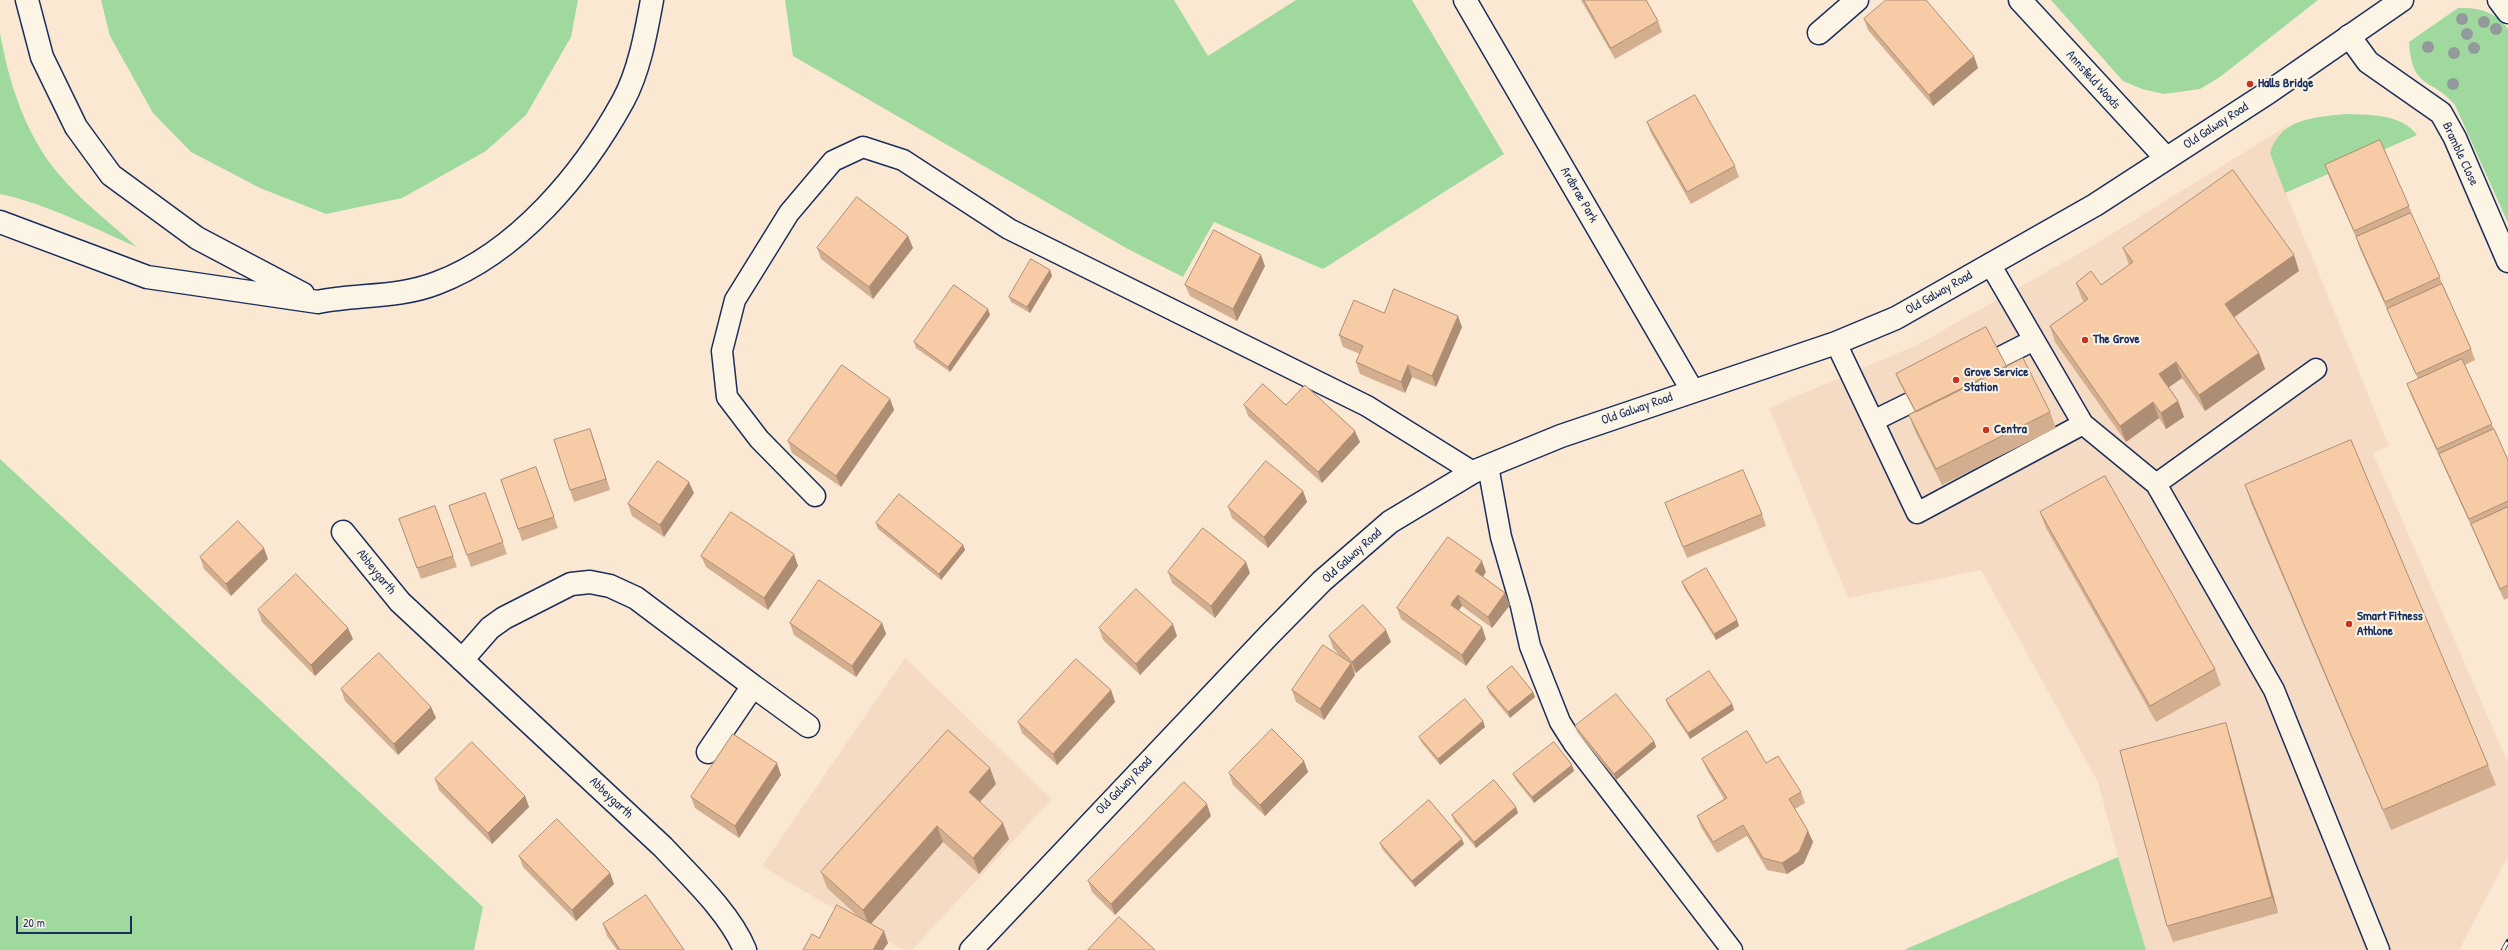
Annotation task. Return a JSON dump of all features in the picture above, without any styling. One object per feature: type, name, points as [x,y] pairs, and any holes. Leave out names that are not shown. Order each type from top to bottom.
[{"type":"main road","points":[[27,0],[42,57],[76,127],[111,175],[197,238],[318,302]]},
{"type":"main road","points":[[0,222],[147,277],[318,302],[345,297],[403,293],[437,283],[486,258],[538,218],[584,162],[623,100],[645,40],[652,0]]},
{"type":"main road","name":"Ardbrae Park","points":[[1465,0],[1692,390]]},
{"type":"main road","points":[[1819,33],[1857,0]]},
{"type":"main road","name":"Annsfield Woods","points":[[2020,0],[2166,158]]},
{"type":"main road","name":"Old Galway Road","points":[[971,950],[1035,880],[1322,582],[1390,522],[1481,469],[1561,436],[1836,342],[1896,318],[2095,205],[2269,92],[2402,0]]},
{"type":"main road","points":[[2499,0],[2508,12]]},
{"type":"main road","name":"Bramble Close","points":[[2349,36],[2368,62],[2441,114],[2454,138],[2508,261]]},
{"type":"main road","name":"Abbeygarth","points":[[343,532],[400,602],[663,847],[701,888],[736,934],[745,950]]},
{"type":"main road","points":[[462,660],[490,628],[504,618],[571,584],[590,582],[610,586],[636,598],[808,726]]},
{"type":"main road","points":[[708,752],[753,686]]},
{"type":"lane","points":[[815,496],[759,439],[727,396],[722,351],[735,300],[789,213],[833,161],[863,147],[903,160],[1009,229],[1367,406],[1481,469],[1521,606],[1530,646],[1560,722],[1574,744],[1732,950]]},
{"type":"lane","points":[[1990,264],[2083,424],[2156,484],[2274,690],[2379,950]]},
{"type":"lane","points":[[1874,421],[2034,340]]},
{"type":"lane","points":[[1836,342],[1917,513],[2083,424]]},
{"type":"lane","points":[[2156,484],[2316,369]]},
{"type":"shaded area","points":[[2290,124],[2279,135],[2270,154],[2389,446],[2373,453],[2508,763],[2508,856],[2459,950],[2146,950],[2129,898],[2098,782],[1981,570],[1848,598],[1769,408],[1917,345],[2089,248]]},
{"type":"shaded area","points":[[905,658],[1052,799],[912,950],[903,950],[762,866]]},
{"type":"green space","points":[[101,0],[578,0],[571,37],[526,115],[486,151],[402,198],[326,214],[260,188],[191,152],[153,113],[110,36]]},
{"type":"green space","points":[[785,0],[1174,0],[1208,56],[1296,0],[1412,0],[1504,154],[1323,269],[1214,222],[1183,277],[1126,248],[793,56]]},
{"type":"green space","points":[[2051,0],[2318,0],[2220,77],[2200,89],[2164,94],[2142,89],[2123,81]]},
{"type":"green space","points":[[2458,8],[2473,8],[2486,12],[2498,18],[2508,29],[2508,223],[2455,105],[2447,96],[2419,76],[2414,69],[2411,58],[2409,42]]},
{"type":"green space","points":[[0,33],[8,70],[20,107],[27,124],[46,157],[75,192],[137,247],[52,210],[18,198],[0,194]]},
{"type":"green space","points":[[2347,114],[2394,119],[2403,123],[2417,135],[2285,193],[2270,153],[2275,141],[2291,126],[2301,122],[2323,116]]},
{"type":"green space","points":[[0,459],[483,907],[474,950],[0,950]]},
{"type":"green space","points":[[2118,857],[2146,950],[1904,950]]},
{"type":"building","points":[[1584,0],[1646,0],[1658,21],[1611,48]]},
{"type":"building","points":[[1886,0],[1926,0],[1974,56],[1929,95],[1864,19]]},
{"type":"building","points":[[1695,95],[1735,166],[1687,192],[1647,122]]},
{"type":"building","points":[[2380,140],[2409,206],[2354,231],[2325,165]]},
{"type":"building","points":[[2233,170],[2294,255],[2225,304],[2259,353],[2199,395],[2176,362],[2159,374],[2178,401],[2161,413],[2153,402],[2120,426],[2050,326],[2088,299],[2076,283],[2091,271],[2101,285],[2133,262],[2123,248]]},
{"type":"building","points":[[857,197],[908,236],[869,287],[817,248]]},
{"type":"building","points":[[2411,213],[2440,277],[2385,302],[2356,237]]},
{"type":"building","points":[[1214,230],[1261,255],[1233,309],[1185,285]]},
{"type":"building","points":[[1031,259],[1050,270],[1027,307],[1009,297]]},
{"type":"building","points":[[2442,284],[2471,349],[2416,374],[2387,309]]},
{"type":"building","points":[[954,285],[988,309],[948,367],[914,342]]},
{"type":"building","points":[[1394,289],[1458,316],[1432,376],[1408,365],[1401,382],[1356,362],[1363,346],[1339,335],[1354,300],[1384,313]]},
{"type":"building","name":"Grove Service Station","points":[[1986,327],[2007,367],[1916,412],[1896,374]]},
{"type":"building","name":"Centra","points":[[2023,358],[2050,412],[1936,469],[1909,415]]},
{"type":"building","points":[[2462,359],[2492,424],[2437,449],[2407,384]]},
{"type":"building","points":[[842,365],[890,399],[836,476],[788,441]]},
{"type":"building","points":[[1263,384],[1286,405],[1305,385],[1355,431],[1318,472],[1244,405]]},
{"type":"building","points":[[590,429],[606,479],[570,490],[554,440]]},
{"type":"building","points":[[2494,429],[2508,460],[2508,501],[2469,519],[2439,454]]},
{"type":"building","points":[[2351,440],[2488,765],[2383,810],[2245,485]]},
{"type":"building","points":[[658,461],[689,482],[660,525],[628,504]]},
{"type":"building","points":[[1266,461],[1303,491],[1264,537],[1228,507]]},
{"type":"building","points":[[536,467],[554,517],[518,529],[501,480]]},
{"type":"building","points":[[1743,470],[1762,514],[1683,547],[1665,503]]},
{"type":"building","points":[[2105,476],[2215,669],[2150,706],[2040,512]]},
{"type":"building","points":[[485,493],[503,542],[467,555],[449,506]]},
{"type":"building","points":[[899,494],[963,545],[939,574],[876,523]]},
{"type":"building","points":[[435,506],[453,556],[417,568],[399,519]]},
{"type":"building","points":[[2508,507],[2508,585],[2500,589],[2471,524]]},
{"type":"building","points":[[731,512],[794,554],[764,598],[701,556]]},
{"type":"building","points":[[238,521],[264,548],[226,584],[200,557]]},
{"type":"building","points":[[1203,528],[1246,562],[1211,606],[1168,572]]},
{"type":"building","points":[[1448,537],[1482,561],[1475,571],[1505,593],[1488,617],[1458,595],[1453,601],[1451,605],[1482,627],[1462,655],[1397,608]]},
{"type":"building","points":[[1706,568],[1737,620],[1714,634],[1682,582]]},
{"type":"building","points":[[296,574],[348,628],[311,665],[258,610]]},
{"type":"building","points":[[819,580],[882,623],[852,666],[790,623]]},
{"type":"building","points":[[1136,589],[1173,624],[1136,664],[1099,628]]},
{"type":"building","points":[[1363,605],[1386,630],[1352,662],[1329,636]]},
{"type":"building","points":[[1323,645],[1351,663],[1320,709],[1292,690]]},
{"type":"building","points":[[379,653],[431,707],[394,744],[341,689]]},
{"type":"building","points":[[1076,659],[1111,690],[1053,754],[1018,722]]},
{"type":"building","points":[[1512,666],[1533,692],[1508,712],[1487,687]]},
{"type":"building","points":[[1709,671],[1732,704],[1688,733],[1666,700]]},
{"type":"building","points":[[1616,694],[1654,741],[1614,774],[1575,726]]},
{"type":"building","points":[[1465,699],[1483,721],[1438,759],[1419,737]]},
{"type":"building","points":[[2226,723],[2272,897],[2167,926],[2120,751]]},
{"type":"building","points":[[1272,729],[1304,761],[1260,805],[1229,773]]},
{"type":"building","points":[[948,730],[990,768],[969,792],[1003,823],[973,858],[937,826],[863,910],[821,872]]},
{"type":"building","points":[[1747,731],[1766,763],[1778,756],[1801,792],[1789,799],[1808,831],[1799,852],[1782,863],[1763,858],[1743,825],[1713,842],[1697,816],[1727,798],[1702,759]]},
{"type":"building","points":[[733,734],[777,763],[735,826],[691,797]]},
{"type":"building","points":[[472,742],[525,796],[488,833],[435,779]]},
{"type":"building","points":[[1554,742],[1572,765],[1532,797],[1513,774]]},
{"type":"building","points":[[1494,780],[1516,807],[1474,842],[1452,815]]},
{"type":"building","points":[[1184,782],[1207,804],[1111,904],[1088,881]]},
{"type":"building","points":[[1429,800],[1462,839],[1412,881],[1380,843]]},
{"type":"building","points":[[557,819],[610,873],[572,910],[519,856]]},
{"type":"building","points":[[646,895],[684,950],[620,950],[603,924]]},
{"type":"building","points":[[837,905],[884,931],[873,950],[803,950],[812,934],[819,938]]},
{"type":"building","points":[[1119,917],[1155,950],[1088,950]]},
{"type":"railway","points":[[2503,950],[2508,941]]},
{"type":"place","name":"Halls Bridge","points":[[2250,84]]},
{"type":"place","name":"The Grove","points":[[2085,340]]},
{"type":"place","name":"Grove Service Station","points":[[1956,380]]},
{"type":"place","name":"Centra","points":[[1986,430]]},
{"type":"place","name":"Smart Fitness Athlone","points":[[2349,624]]}]
